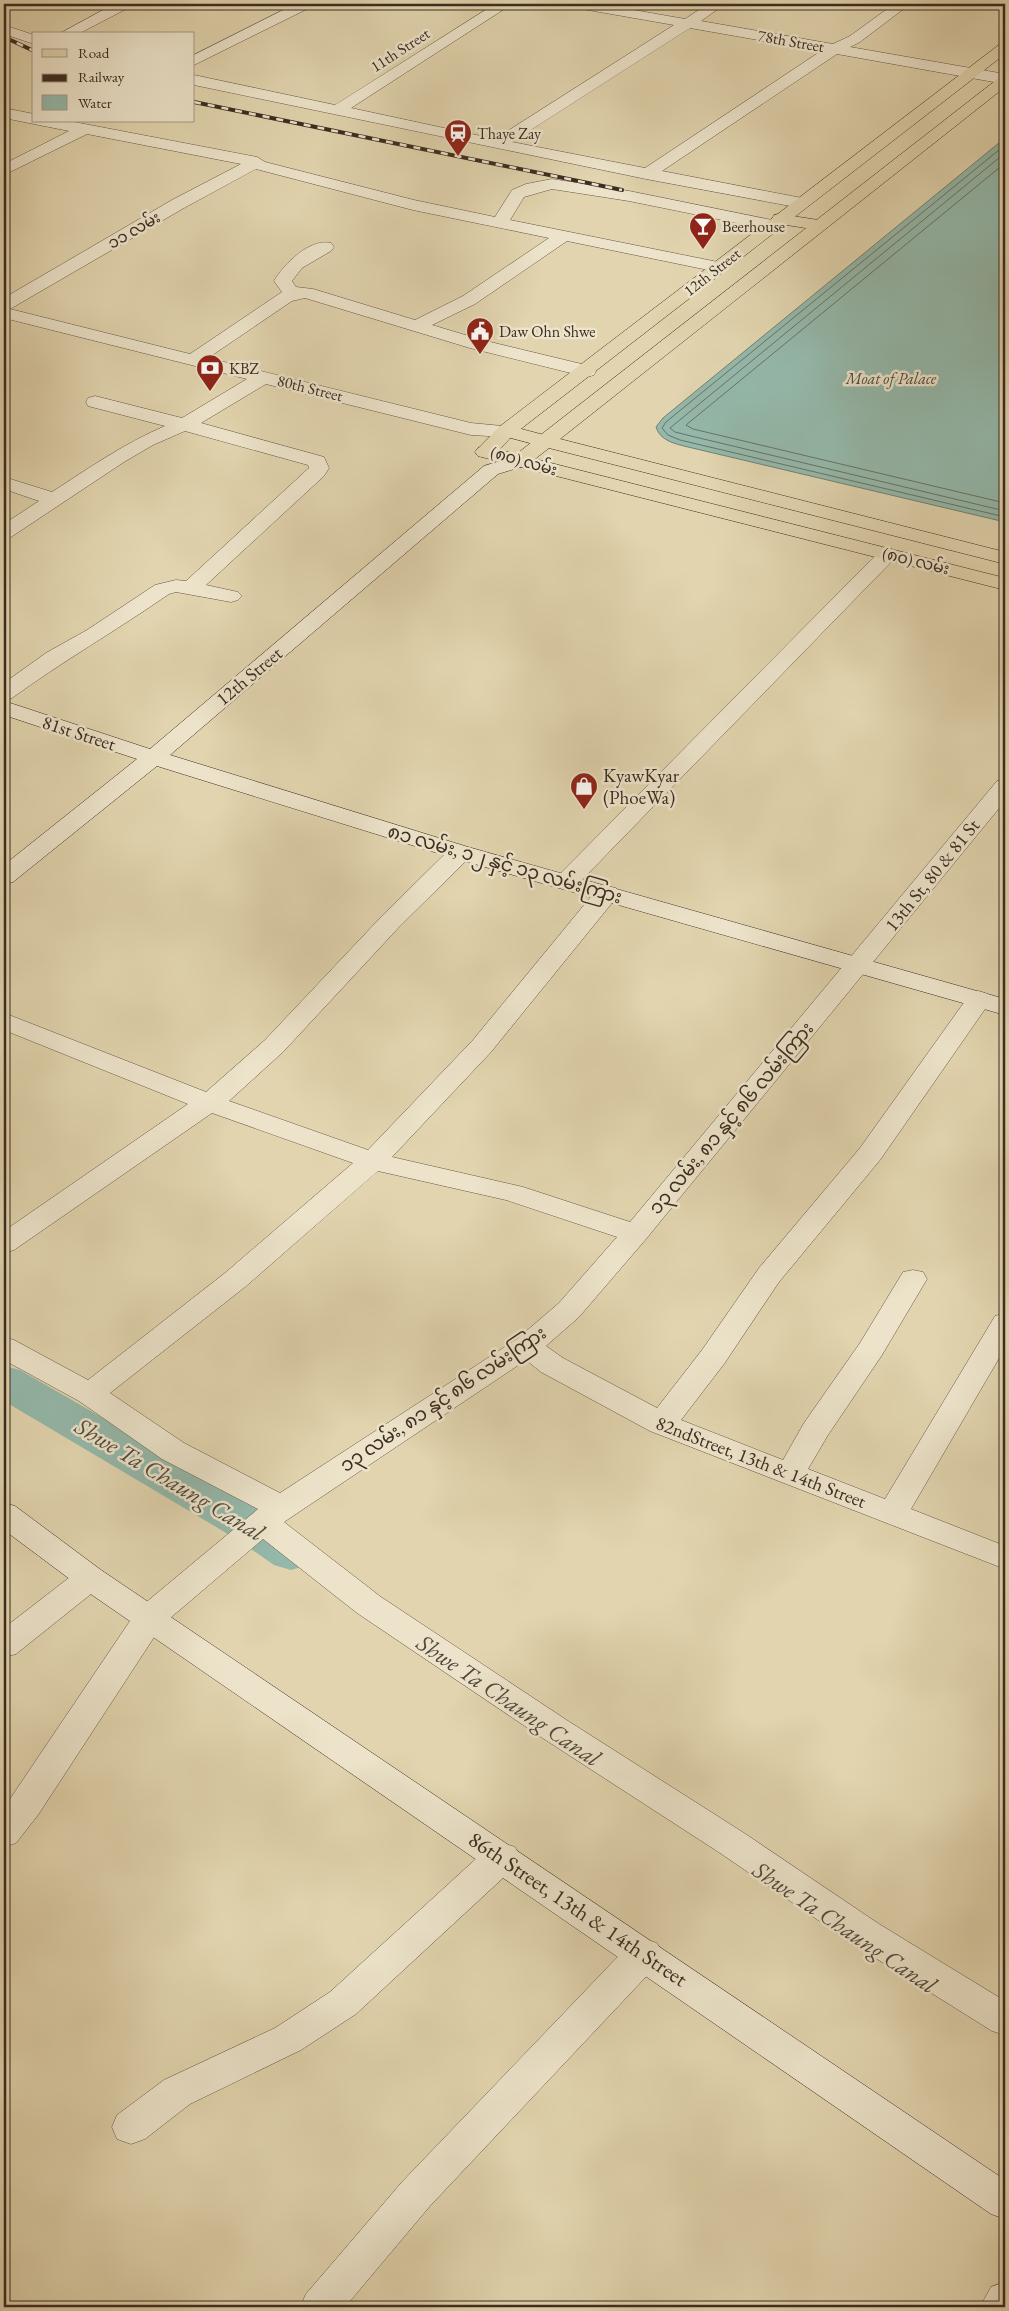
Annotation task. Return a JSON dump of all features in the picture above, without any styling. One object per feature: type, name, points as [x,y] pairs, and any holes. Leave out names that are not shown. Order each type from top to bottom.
[{"type":"main road","name":"12th Street","points":[[488,461],[506,431],[587,371],[801,202],[1005,47]]},
{"type":"main road","name":"12th Street","points":[[520,461],[1005,80]]},
{"type":"main road","points":[[776,222],[818,226]]},
{"type":"main road","name":"(၈၀) လမ်း","points":[[506,431],[1005,558]]},
{"type":"main road","name":"(၈၀) လမ်း","points":[[520,461],[1005,584]]},
{"type":"street","points":[[70,32],[125,4]]},
{"type":"street","points":[[195,60],[306,4]]},
{"type":"street","name":"11th Street","points":[[338,110],[506,4]]},
{"type":"street","name":"78th Street","points":[[578,4],[1005,80]]},
{"type":"street","points":[[498,144],[718,4]]},
{"type":"street","points":[[646,174],[834,49],[855,39],[903,4]]},
{"type":"street","points":[[4,29],[32,39]]},
{"type":"street","points":[[195,80],[646,174],[801,202]]},
{"type":"street","points":[[4,114],[32,119]]},
{"type":"street","points":[[48,122],[251,162],[413,205],[718,267]]},
{"type":"street","points":[[4,170],[85,129]]},
{"type":"street","name":"၁၁ လမ်း","points":[[4,305],[251,162]]},
{"type":"street","points":[[498,222],[518,194],[532,188],[552,184],[587,188],[683,207],[776,222]]},
{"type":"street","points":[[683,207],[711,186]]},
{"type":"street","points":[[418,325],[469,300],[563,236]]},
{"type":"street","points":[[292,294],[283,281],[288,271],[301,258],[325,247]]},
{"type":"street","points":[[195,359],[292,294],[307,293],[476,344],[587,371]]},
{"type":"street","name":"80th Street","points":[[4,313],[471,429]]},
{"type":"street","points":[[4,533],[146,441],[181,426],[211,410],[264,377]]},
{"type":"street","points":[[95,402],[181,426],[275,448],[317,461],[319,468],[317,472],[191,588]]},
{"type":"street","name":"(၈၀) လမ်း","points":[[471,429],[506,431]]},
{"type":"street","name":"(၈၀) လမ်း","points":[[471,429],[488,461]]},
{"type":"street","name":"12th Street","points":[[4,877],[153,758],[488,461],[520,461]]},
{"type":"street","points":[[4,483],[54,499]]},
{"type":"street","points":[[566,882],[888,554]]},
{"type":"street","points":[[4,693],[54,658],[94,635],[156,592],[176,586],[232,596]]},
{"type":"street","name":"81st Street","points":[[4,708],[153,758]]},
{"type":"street","name":"၈၁ လမ်း, ၁၂ နှင့် ၁၃ လမ်းကြား","points":[[153,758],[460,853],[992,1003]]},
{"type":"street","name":"13th St, 80 & 81 St","points":[[859,964],[1005,786]]},
{"type":"street","points":[[4,1244],[103,1176],[153,1138],[210,1103],[274,1046],[391,921],[460,853]]},
{"type":"street","points":[[90,1394],[235,1280],[373,1161],[482,1046],[607,893]]},
{"type":"street","name":"၁၃ လမ်း, ၈၁ နှင့် ၈၆ လမ်းကြား","points":[[4,1834],[26,1805],[96,1697],[120,1666],[150,1617],[272,1515],[527,1346],[569,1310],[636,1233],[859,964]]},
{"type":"street","points":[[660,1424],[713,1357],[769,1275],[992,1003]]},
{"type":"street","points":[[4,1021],[210,1103],[373,1161],[513,1193],[636,1233]]},
{"type":"street","points":[[790,1474],[815,1430],[872,1348],[914,1279]]},
{"type":"street","points":[[893,1513],[1003,1330]]},
{"type":"street","name":"82ndStreet, 13th & 14th Street","points":[[527,1346],[552,1366],[660,1424],[1005,1558]]},
{"type":"street","points":[[4,1347],[90,1394],[173,1451],[272,1515],[369,1605],[732,1843],[866,1934],[1005,2020]]},
{"type":"street","name":"86th Street, 13th & 14th Street","points":[[4,1514],[90,1578],[502,1857],[1005,2202]]},
{"type":"street","points":[[4,1645],[90,1578]]},
{"type":"street","points":[[130,2127],[177,2092],[288,2039],[343,2003],[502,1857]]},
{"type":"street","points":[[320,2307],[416,2194],[644,1954]]},
{"type":"street","points":[[1000,2307],[1005,2300]]},
{"type":"water","name":"Moat of Palace","points":[[1005,138],[1005,522],[683,446],[661,436],[656,427],[663,418]]},
{"type":"waterway","name":"Shwe Ta Chaung Canal","points":[[4,1381],[255,1528],[291,1553]]},
{"type":"railway","points":[[4,37],[32,50]]},
{"type":"railway","points":[[195,102],[622,190]]},
{"type":"place","name":"Thaye Zay","points":[[458,157]]},
{"type":"place","name":"Beerhouse","points":[[703,250]]},
{"type":"place","name":"Daw Ohn Shwe","points":[[480,355]]},
{"type":"place","name":"KBZ","points":[[210,392]]},
{"type":"place","name":"KyawKyar (PhoeWa)","points":[[584,810]]}]
